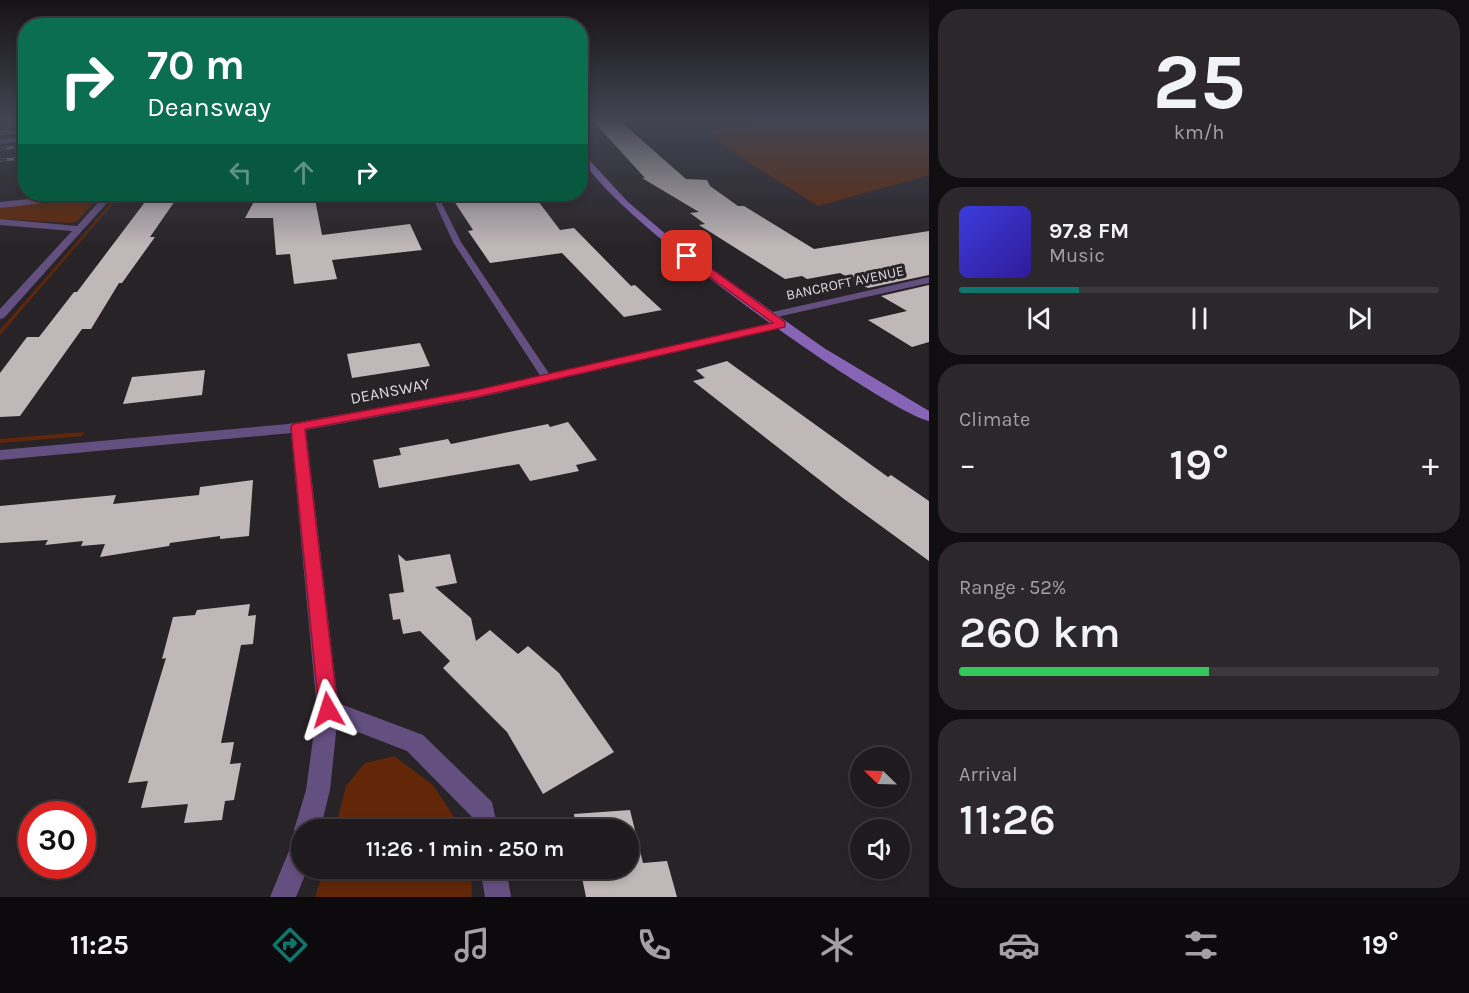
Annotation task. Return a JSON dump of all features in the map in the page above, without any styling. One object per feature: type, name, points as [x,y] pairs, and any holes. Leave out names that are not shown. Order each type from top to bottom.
[{"type":"street","points":[[589,163],[612,192],[671,244],[781,325],[895,398],[929,417]]},
{"type":"street","points":[[0,205],[33,201]]},
{"type":"street","points":[[0,316],[104,201]]},
{"type":"street","points":[[0,222],[78,229]]},
{"type":"street","name":"BANCROFT AVENUE","points":[[768,316],[929,280]]},
{"type":"street","name":"DEANSWAY","points":[[0,455],[298,427],[547,378],[781,325]]},
{"type":"street","points":[[298,427],[328,710],[318,790],[310,819]]},
{"type":"street","points":[[328,710],[415,743],[483,811],[484,819]]},
{"type":"street","points":[[283,897],[291,877]]},
{"type":"street","points":[[495,879],[498,897]]},
{"type":"lane","points":[[437,201],[457,242],[547,378]]},
{"type":"shaded area","points":[[750,163],[929,163],[929,175],[818,206]]},
{"type":"shaded area","points":[[56,201],[95,201],[77,221],[71,223],[0,219],[0,207]]},
{"type":"shaded area","points":[[115,201],[0,335],[0,330]]},
{"type":"shaded area","points":[[84,432],[82,436],[0,443],[0,439]]},
{"type":"shaded area","points":[[394,756],[433,785],[455,819],[338,819],[346,786],[365,763]]},
{"type":"shaded area","points":[[321,879],[471,879],[472,897],[315,897]]},
{"type":"building","points":[[631,163],[668,163],[686,179],[707,180],[710,186],[738,206],[744,206],[814,249],[929,231],[929,275],[868,288],[840,273],[807,279],[802,276],[785,279],[699,225],[705,224],[690,213],[699,212],[642,178],[645,178]]},
{"type":"building","points":[[146,201],[175,201],[150,237],[155,237],[122,283],[119,283],[91,329],[82,329],[20,416],[0,417],[0,373],[27,337],[39,337],[74,292],[77,292]]},
{"type":"building","points":[[254,201],[315,201],[322,235],[410,224],[422,250],[332,260],[337,279],[294,284],[290,254],[276,255],[273,218],[245,218]]},
{"type":"building","points":[[454,201],[538,201],[560,230],[574,228],[631,286],[635,285],[662,310],[624,317],[562,253],[490,263],[468,231],[473,230]]},
{"type":"building","points":[[929,285],[929,342],[912,347],[868,320],[907,311],[881,296]]},
{"type":"building","points":[[420,343],[430,366],[352,378],[347,354]]},
{"type":"building","points":[[727,361],[888,477],[891,475],[929,501],[929,561],[844,499],[693,381],[705,378],[696,370]]},
{"type":"building","points":[[205,370],[202,395],[123,404],[132,377]]},
{"type":"building","points":[[568,422],[597,460],[576,465],[579,471],[530,481],[519,464],[379,488],[373,460],[401,455],[399,448],[448,439],[451,444]]},
{"type":"building","points":[[253,480],[249,536],[220,539],[220,536],[170,543],[169,546],[100,557],[105,544],[81,546],[83,541],[45,545],[48,540],[0,543],[0,506],[116,495],[113,504],[199,495],[200,487]]},
{"type":"building","points":[[398,554],[406,561],[450,554],[457,583],[435,587],[471,618],[476,641],[490,630],[518,654],[528,646],[559,673],[614,752],[543,794],[507,732],[443,668],[450,661],[420,631],[403,634],[400,619],[393,620],[389,594],[404,592]]},
{"type":"building","points":[[250,604],[248,616],[256,615],[253,644],[241,645],[221,743],[234,742],[230,764],[241,763],[234,800],[225,801],[222,820],[184,823],[188,804],[141,808],[148,781],[128,783],[166,658],[162,659],[173,617],[195,615],[197,610]]},
{"type":"building","points":[[630,810],[632,819],[575,819],[574,814]]},
{"type":"building","points":[[639,847],[643,863],[667,861],[677,897],[586,897],[582,879],[639,879]]},
{"type":"route","points":[[328,710],[298,427],[477,394],[781,325],[687,256]]}]
